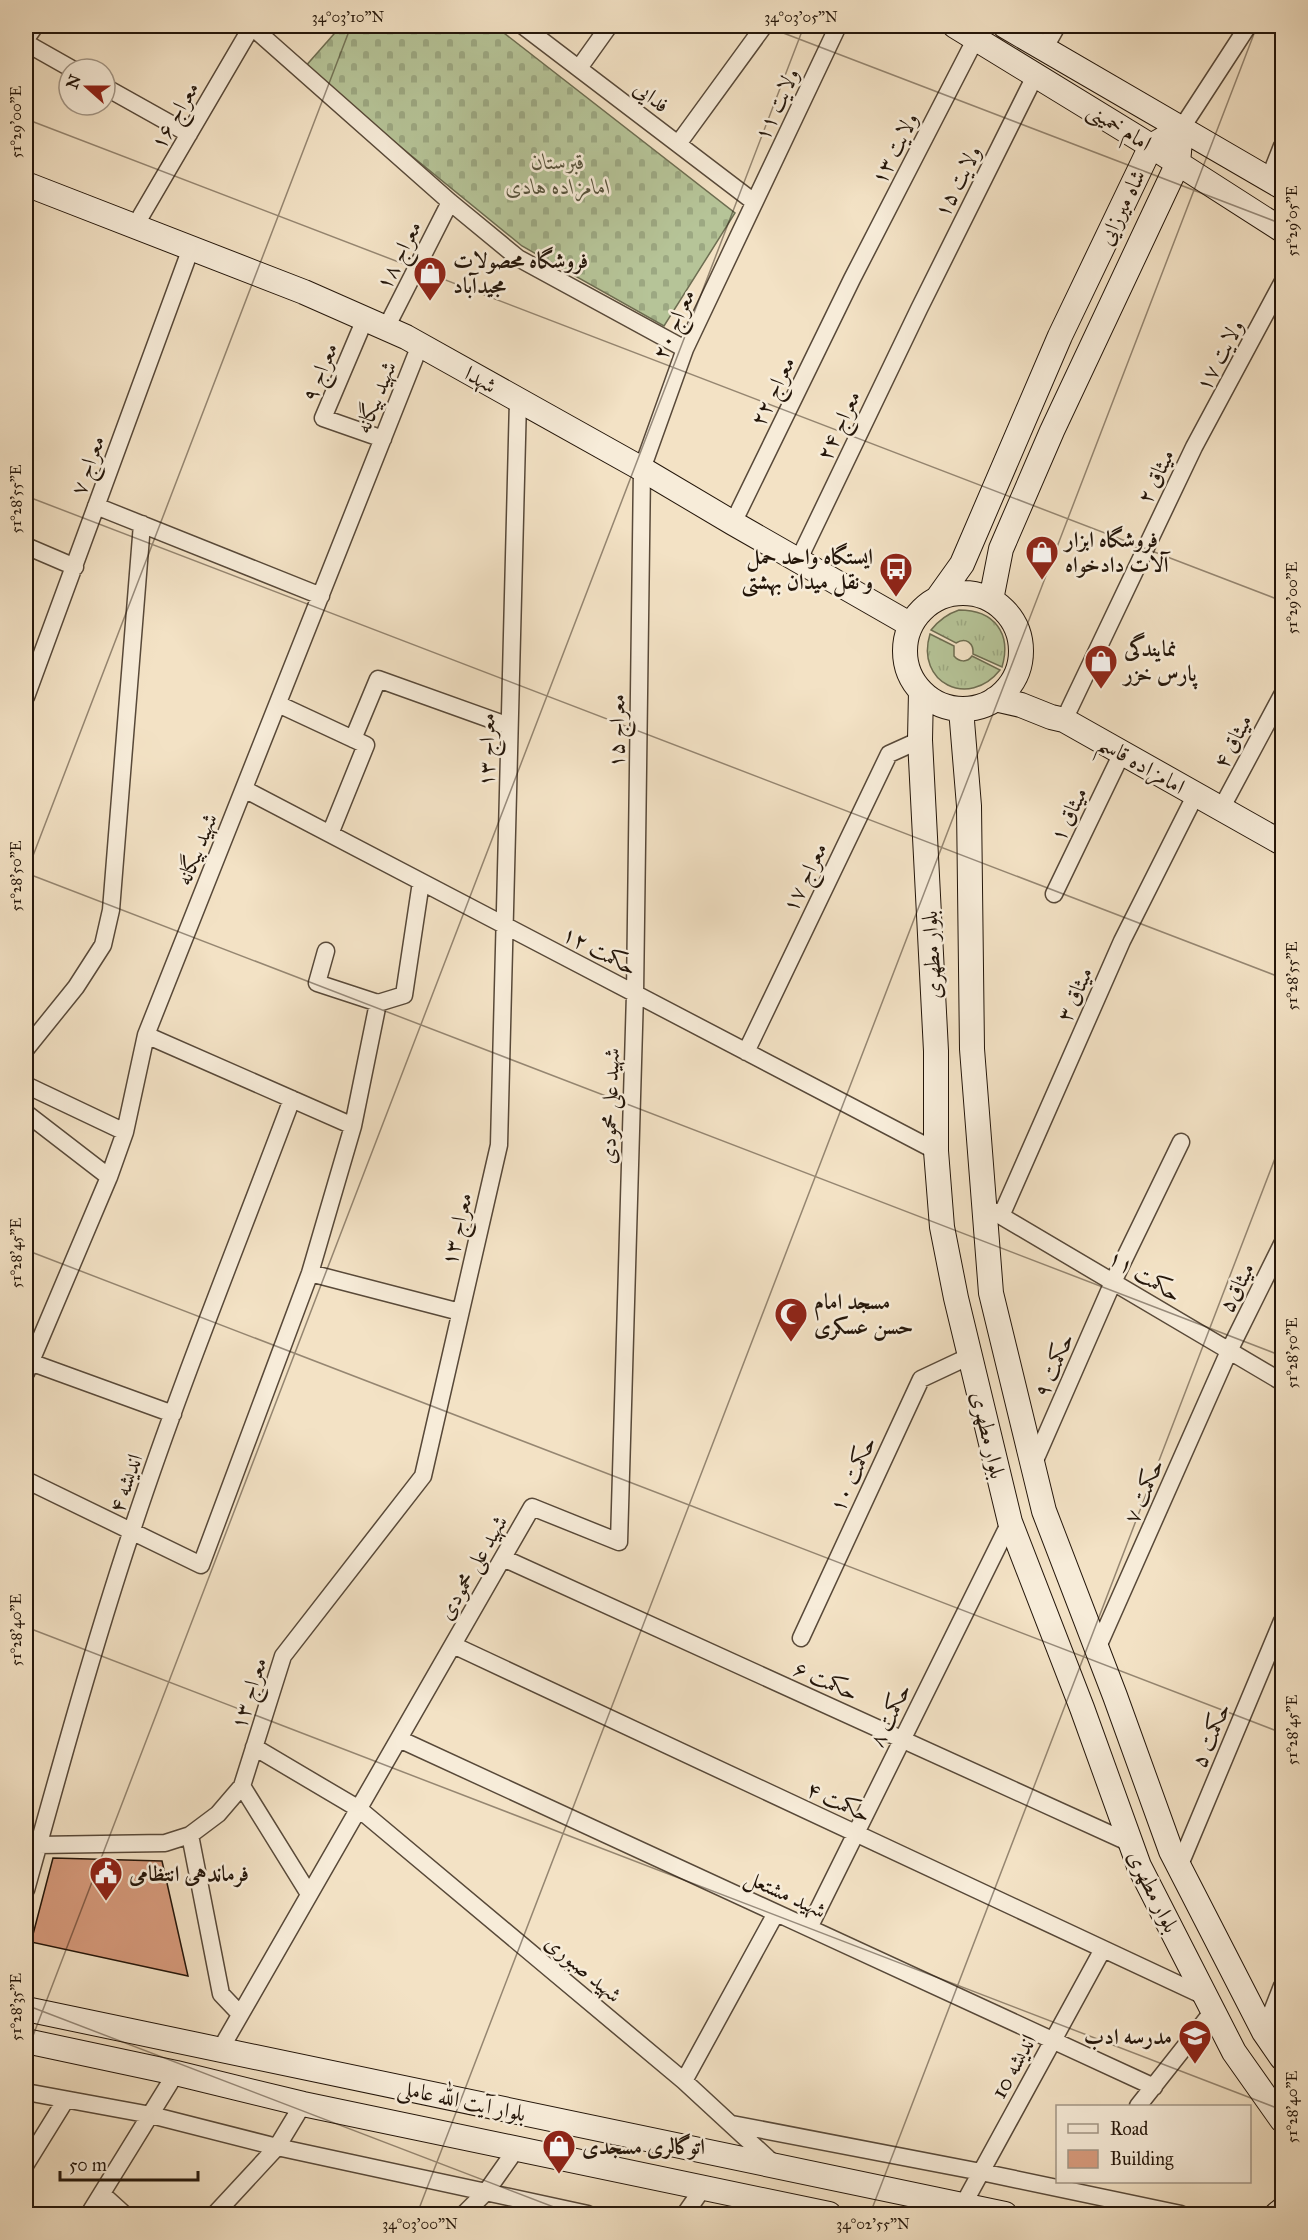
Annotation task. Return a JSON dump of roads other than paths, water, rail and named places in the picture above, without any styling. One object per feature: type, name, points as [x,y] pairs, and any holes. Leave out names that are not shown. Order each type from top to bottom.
[{"type":"street","points":[[34,26],[26,41],[57,60]]},
{"type":"street","points":[[252,26],[450,202],[518,258],[685,349]]},
{"type":"street","name":"معراج ۱۶","points":[[135,226],[252,26]]},
{"type":"street","name":"فدایی","points":[[522,26],[754,202]]},
{"type":"street","points":[[579,69],[609,26]]},
{"type":"street","points":[[678,144],[764,26]]},
{"type":"street","name":"ولایت ۱۱","points":[[754,202],[838,26]]},
{"type":"street","name":"امام خمینی","points":[[1005,26],[1276,183]]},
{"type":"street","points":[[1044,49],[1057,26]]},
{"type":"street","points":[[1181,129],[1248,26]]},
{"type":"street","name":"امام خمینی","points":[[965,32],[1151,146],[1282,230]]},
{"type":"street","name":"ولایت ۱۳","points":[[852,279],[965,32]]},
{"type":"street","name":"ولایت ۱۵","points":[[919,309],[1036,75]]},
{"type":"street","points":[[117,94],[189,134]]},
{"type":"street","name":"شاه میرزایی","points":[[937,599],[962,564],[971,545],[1060,336],[1151,146],[1181,129]]},
{"type":"street","name":"شاه میرزایی","points":[[991,600],[1001,549],[1052,431],[1178,163],[1181,129]]},
{"type":"street","points":[[1276,183],[1282,146]]},
{"type":"street","name":"شهدا","points":[[26,184],[304,292],[420,345],[642,469],[733,524],[911,625]]},
{"type":"street","name":"معراج ۱۸","points":[[376,324],[450,202]]},
{"type":"street","name":"معراج ۲۰","points":[[642,469],[685,349],[754,202]]},
{"type":"street","name":"معراج ۷","points":[[26,697],[190,248]]},
{"type":"street","name":"معراج ۲۲","points":[[733,524],[852,279]]},
{"type":"street","name":"ولایت ۱۷","points":[[1194,447],[1282,284]]},
{"type":"street","name":"معراج ۲۴","points":[[798,561],[919,309]]},
{"type":"street","name":"معراج ۹","points":[[376,324],[323,418],[383,439]]},
{"type":"street","name":"شهید بیگانه","points":[[28,1367],[109,1177],[125,1132],[146,1035],[420,345]]},
{"type":"street","name":"معراج ۱۳","points":[[38,1845],[165,1843],[190,1835],[218,1814],[242,1786],[283,1656],[423,1476],[499,1145],[518,400]]},
{"type":"street","name":"میثاق ۲","points":[[1064,720],[1194,447]]},
{"type":"street","name":"معراج ۱۵","points":[[635,994],[642,469]]},
{"type":"street","points":[[96,506],[321,596]]},
{"type":"street","points":[[26,1049],[76,987],[103,945],[111,910],[142,524]]},
{"type":"street","points":[[26,546],[75,567]]},
{"type":"street","points":[[955,593],[974,593],[991,600],[1007,612],[1018,629],[1021,649],[1018,669],[1009,687],[995,699],[979,707],[961,710],[932,701],[913,681],[908,670],[905,655],[906,639],[911,625],[922,610],[937,599],[955,593]]},
{"type":"street","points":[[1018,669],[1029,689],[1055,706],[1064,720]]},
{"type":"street","points":[[353,739],[378,679],[509,726]]},
{"type":"street","name":"بلوار مطهری","points":[[921,691],[921,740],[936,1051],[936,1151],[942,1227],[1010,1522],[1082,1708],[1139,1866],[1234,2052],[1282,2120]]},
{"type":"street","name":"میثاق ۴","points":[[1221,809],[1282,695]]},
{"type":"street","name":"امامزاده قاسم","points":[[995,699],[1021,705],[1064,720],[1282,843]]},
{"type":"street","points":[[278,704],[366,746],[330,834]]},
{"type":"street","name":"بلوار مطهری","points":[[961,710],[969,806],[972,1049],[993,1211],[991,1293],[1044,1511],[1171,1851],[1264,2032],[1282,2058]]},
{"type":"street","name":"معراج ۱۷","points":[[746,1052],[889,753],[921,740]]},
{"type":"street","name":"میثاق ۱","points":[[1054,894],[1122,753]]},
{"type":"street","name":"حکمت ۱۲","points":[[244,789],[936,1151]]},
{"type":"street","name":"میثاق ۳","points":[[993,1211],[1122,941],[1196,794]]},
{"type":"street","points":[[327,951],[317,983],[378,1003],[404,995],[421,882]]},
{"type":"street","name":"شهید علی محمودی","points":[[220,2050],[532,1507],[620,1542],[635,994]]},
{"type":"street","points":[[26,1480],[201,1565],[310,1273],[353,1126],[378,1003]]},
{"type":"street","points":[[146,1035],[353,1126]]},
{"type":"street","points":[[26,1085],[125,1132]]},
{"type":"street","name":"اندیشه ۴","points":[[26,1890],[69,1731],[131,1533],[173,1414],[292,1099]]},
{"type":"street","points":[[26,1113],[109,1177]]},
{"type":"street","name":"حکمت ۹","points":[[1033,1465],[1113,1282],[1181,1142]]},
{"type":"street","name":"حکمت ۱۱","points":[[993,1211],[1282,1382]]},
{"type":"street","name":"میثاق۵","points":[[1229,1351],[1282,1244]]},
{"type":"street","points":[[310,1273],[460,1312]]},
{"type":"street","name":"حکمت ۷","points":[[1097,1649],[1229,1351]]},
{"type":"street","name":"حکمت ۱۰","points":[[801,1638],[921,1379],[970,1356]]},
{"type":"street","points":[[28,1367],[173,1414]]},
{"type":"street","points":[[990,1437],[1024,1429]]},
{"type":"street","name":"حکمت ۸","points":[[809,1928],[1010,1522]]},
{"type":"street","name":"حکمت ۶","points":[[503,1558],[1130,1843]]},
{"type":"street","name":"حکمت ۵","points":[[1179,1866],[1282,1621]]},
{"type":"street","name":"حکمت ۴","points":[[453,1645],[1103,1949],[1210,2004]]},
{"type":"street","name":"شهید مشتعل","points":[[399,1739],[1154,2087]]},
{"type":"street","name":"شهید صبوری","points":[[254,1747],[359,1809],[684,2081],[776,2165]]},
{"type":"street","points":[[242,1786],[309,1894]]},
{"type":"street","points":[[190,1835],[221,1994],[240,2014]]},
{"type":"street","points":[[684,2081],[776,1913]]},
{"type":"street","name":"اندیشه 10","points":[[963,2205],[1103,1949]]},
{"type":"street","points":[[1264,2032],[1282,1986]]},
{"type":"street","points":[[1139,2105],[1154,2087],[1210,2004]]},
{"type":"street","name":"بلوار آیت‌ الله عاملی","points":[[26,2008],[1005,2214]]},
{"type":"street","name":"بلوار آیت‌ الله عاملی","points":[[26,2041],[176,2073],[303,2104],[829,2214]]},
{"type":"street","points":[[89,2214],[176,2073]]},
{"type":"street","points":[[26,2092],[151,2115],[278,2147],[588,2214]]},
{"type":"street","points":[[26,2164],[65,2101]]},
{"type":"street","points":[[215,2214],[278,2147],[303,2104]]},
{"type":"street","points":[[730,2124],[981,2172],[1180,2214]]},
{"type":"street","points":[[464,2214],[486,2192],[517,2148]]},
{"type":"street","points":[[685,2214],[703,2188]]},
{"type":"street","points":[[102,2194],[124,2214]]},
{"type":"street","points":[[1277,2214],[1282,2210]]},
{"type":"place","name":"فروشگاه محصولات مجیدآباد","points":[[430,302]]},
{"type":"place","name":"فروشگاه ابزار آلات دادخواه","points":[[1042,581]]},
{"type":"place","name":"ایستگاه واحد حمل و نقل میدان بهشتی","points":[[896,598]]},
{"type":"place","name":"نمایندگی پارس خزر","points":[[1101,690]]},
{"type":"place","name":"مسجد امام حسن عسکری","points":[[791,1343]]},
{"type":"place","name":"فرماندهی انتظامی","points":[[106,1902]]},
{"type":"place","name":"مدرسه ادب","points":[[1195,2065]]},
{"type":"place","name":"اتوگالری مسجدی","points":[[559,2175]]},
{"type":"park label","name":"قبرستان امامزاده هادی","points":[[558,174]]}]
